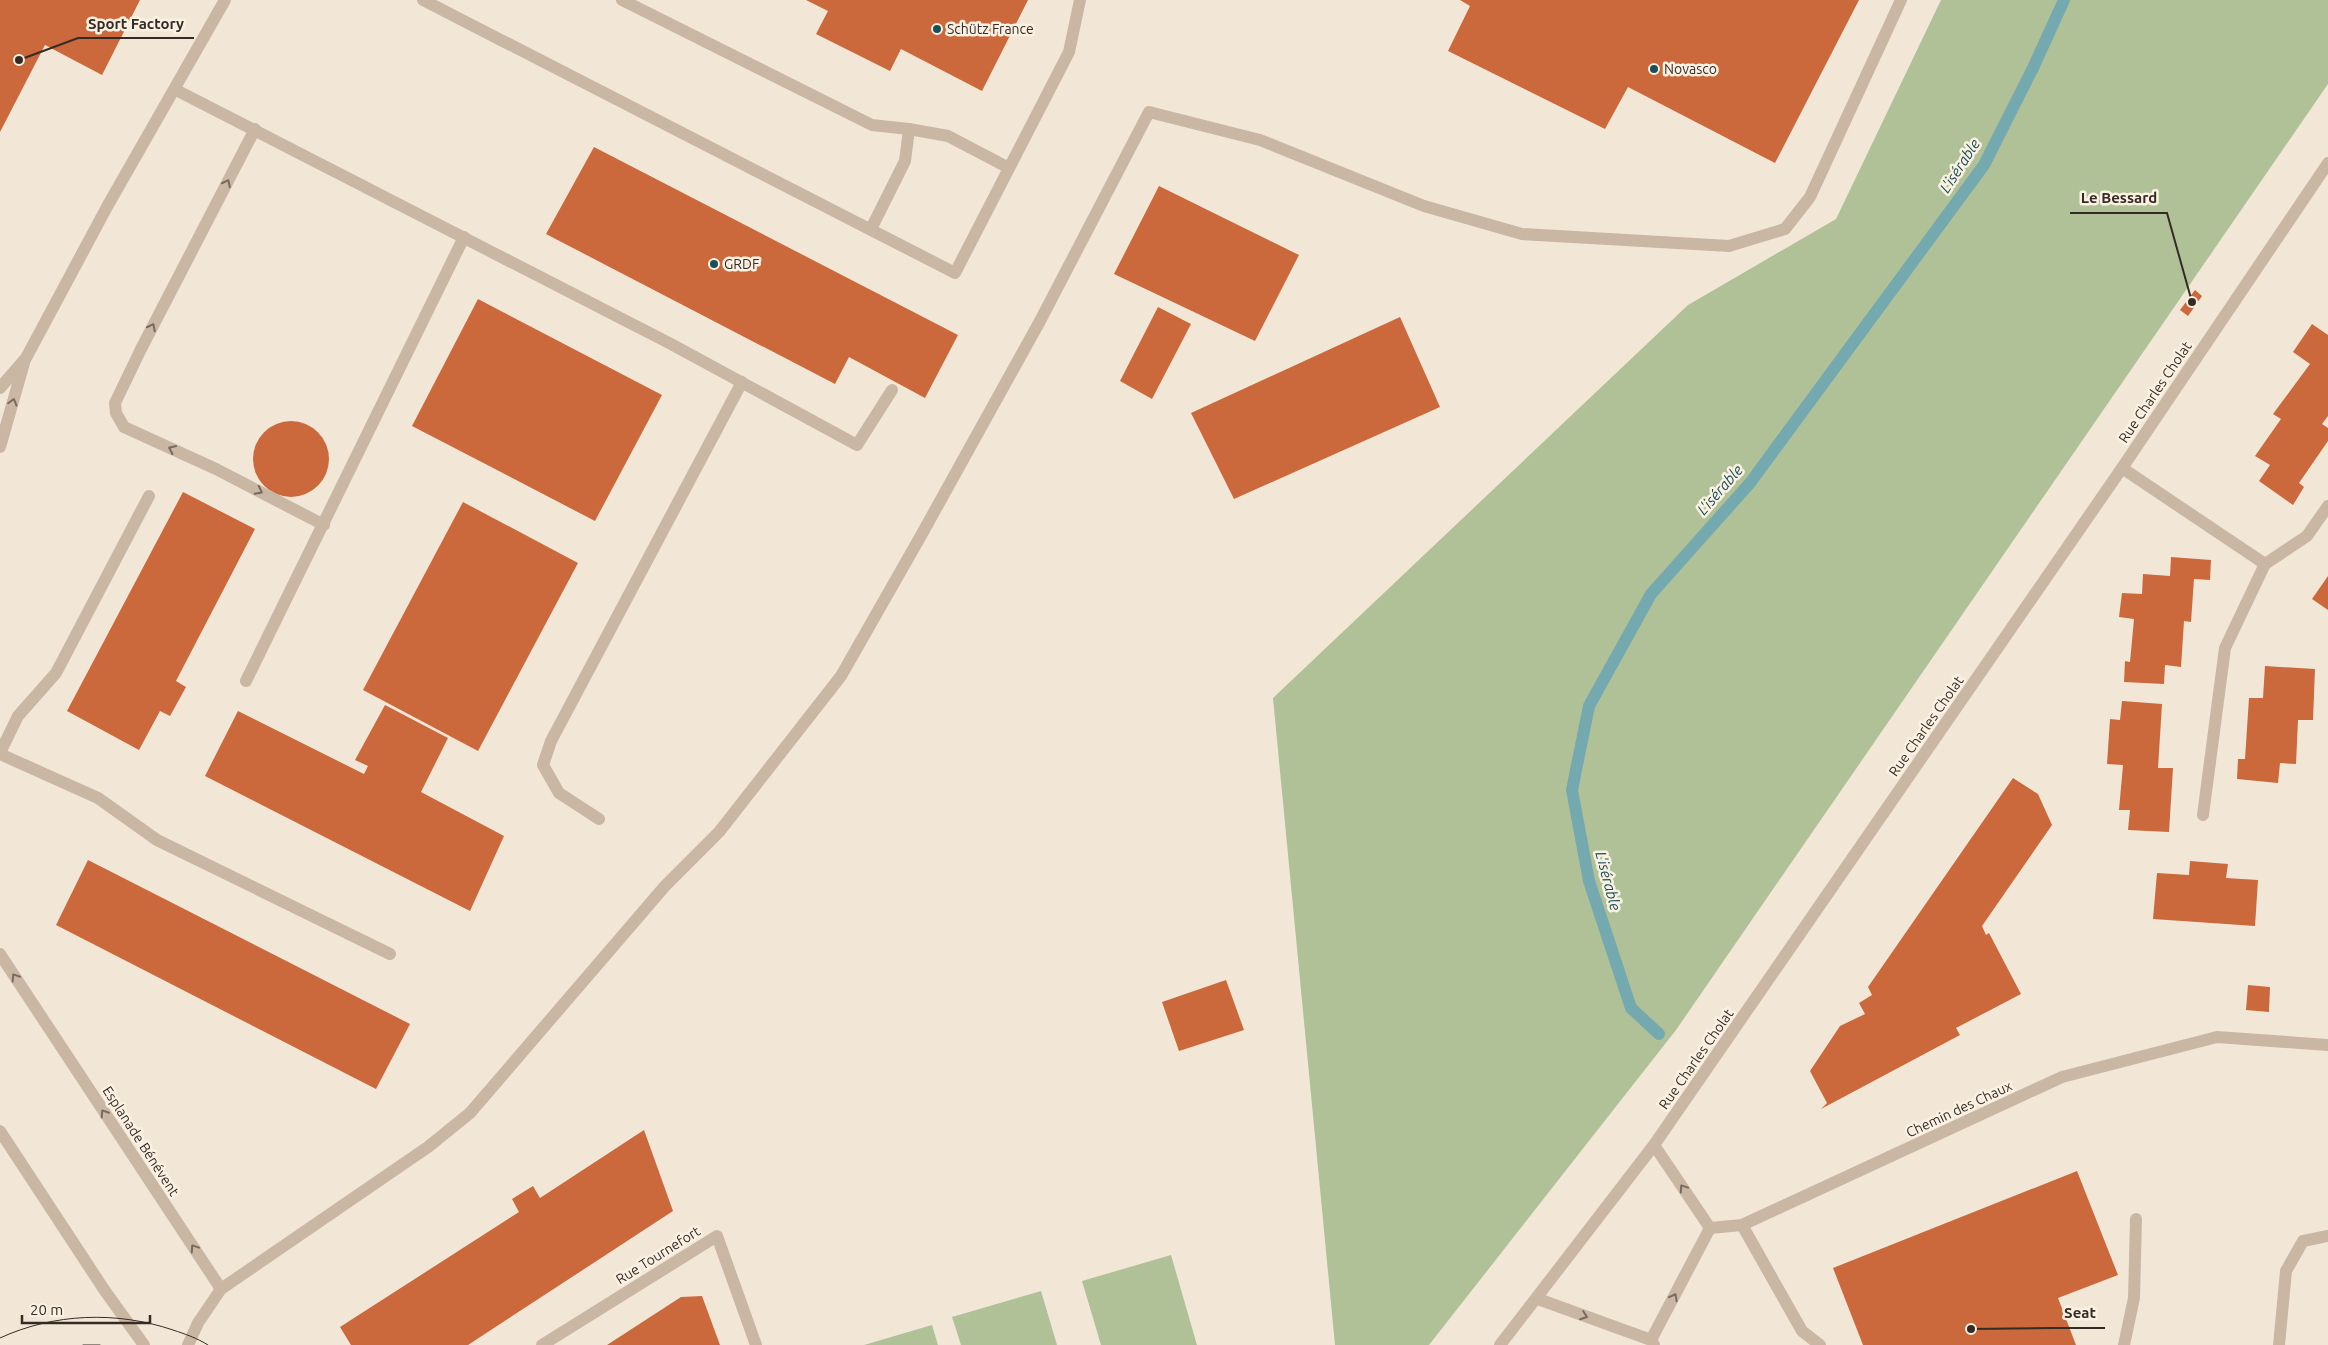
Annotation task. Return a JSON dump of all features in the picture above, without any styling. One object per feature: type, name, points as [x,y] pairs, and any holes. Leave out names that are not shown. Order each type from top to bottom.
[{"type":"street","points":[[0,447],[26,358],[108,205],[176,90],[226,0]]},
{"type":"street","points":[[423,0],[955,273],[1069,52],[1080,0]]},
{"type":"street","points":[[622,0],[872,125],[909,128],[948,136],[1009,168]]},
{"type":"street","points":[[188,1345],[198,1323],[221,1289],[428,1147],[470,1113],[665,886],[719,832],[840,676],[924,532],[1036,329],[1149,112],[1260,140],[1424,206],[1522,234],[1729,246],[1785,229],[1810,198],[1901,0]]},
{"type":"street","points":[[176,90],[255,129],[742,382],[857,445],[892,390]]},
{"type":"street","points":[[872,229],[905,161],[909,128]]},
{"type":"street","points":[[255,129],[115,403],[116,413],[124,426],[216,469],[324,525]]},
{"type":"street","name":"Rue Charles Cholat","points":[[1500,1345],[1654,1145],[2122,468],[2328,163]]},
{"type":"street","points":[[246,681],[464,238]]},
{"type":"street","points":[[0,388],[26,358]]},
{"type":"street","points":[[599,819],[558,793],[543,765],[551,741],[742,382]]},
{"type":"street","points":[[2122,468],[2265,564]]},
{"type":"street","points":[[148,496],[56,673],[18,716],[0,754],[98,798],[157,840],[390,954]]},
{"type":"street","points":[[2203,815],[2225,648],[2265,564],[2307,536],[2328,506]]},
{"type":"street","name":"Esplanade Bénévent","points":[[0,954],[221,1289]]},
{"type":"street","name":"Chemin des Chaux","points":[[1710,1228],[1742,1226],[2062,1077],[2217,1037],[2328,1045]]},
{"type":"street","points":[[0,1130],[105,1291],[144,1345]]},
{"type":"street","points":[[1538,1298],[1652,1343],[1710,1228],[1654,1145]]},
{"type":"street","points":[[2124,1345],[2134,1298],[2136,1219]]},
{"type":"street","points":[[1742,1226],[1802,1331],[1820,1345]]},
{"type":"street","name":"Rue Tournefort","points":[[542,1345],[716,1236],[756,1345]]},
{"type":"street","points":[[2279,1345],[2286,1271],[2303,1241],[2328,1236]]},
{"type":"green space","points":[[1941,0],[2328,0],[2328,84],[1676,1030],[1429,1345],[1335,1345],[1273,698],[1688,305],[1836,219]]},
{"type":"green space","points":[[1171,1255],[1197,1345],[1101,1345],[1082,1281]]},
{"type":"green space","points":[[1041,1291],[1057,1345],[961,1345],[952,1317]]},
{"type":"green space","points":[[932,1325],[938,1345],[864,1345]]},
{"type":"building","points":[[0,0],[140,0],[102,75],[45,45],[0,132]]},
{"type":"building","name":"Schütz France","points":[[806,0],[1028,0],[982,91],[901,49],[890,71],[816,34],[828,11]]},
{"type":"building","name":"Novasco","points":[[1460,0],[1859,0],[1775,163],[1628,87],[1605,129],[1448,51],[1470,6]]},
{"type":"building","name":"GRDF","points":[[594,147],[958,335],[925,398],[849,357],[835,384],[546,234]]},
{"type":"building","points":[[1159,186],[1299,255],[1255,341],[1114,274]]},
{"type":"building","points":[[2195,290],[2202,296],[2188,316],[2180,310]]},
{"type":"building","points":[[478,299],[662,395],[595,521],[412,426]]},
{"type":"building","points":[[1158,307],[1191,324],[1152,399],[1120,381]]},
{"type":"building","points":[[1400,317],[1440,407],[1234,499],[1191,413]]},
{"type":"building","points":[[2312,324],[2328,335],[2328,416],[2322,424],[2328,428],[2328,441],[2299,483],[2304,487],[2293,505],[2259,481],[2270,465],[2255,456],[2281,419],[2273,414],[2310,364],[2293,352]]},
{"type":"building","points":[[291,421],[305,424],[318,432],[326,445],[329,459],[326,473],[318,486],[305,494],[291,497],[277,494],[264,486],[256,473],[253,459],[256,445],[264,432],[277,424]]},
{"type":"building","points":[[183,492],[255,529],[176,681],[186,687],[170,716],[160,711],[139,750],[67,711]]},
{"type":"building","points":[[463,502],[578,563],[478,751],[363,690]]},
{"type":"building","points":[[2171,557],[2211,560],[2210,580],[2194,579],[2191,622],[2184,621],[2181,667],[2165,665],[2164,684],[2124,682],[2125,661],[2130,662],[2134,619],[2119,617],[2122,593],[2142,594],[2143,574],[2170,576]]},
{"type":"building","points":[[2328,576],[2328,610],[2312,599]]},
{"type":"building","points":[[2265,666],[2315,669],[2313,720],[2298,720],[2296,764],[2280,763],[2278,783],[2237,779],[2238,759],[2245,759],[2249,698],[2263,698]]},
{"type":"building","points":[[2122,701],[2162,704],[2158,768],[2173,768],[2169,832],[2128,830],[2130,810],[2119,810],[2123,765],[2107,764],[2110,719],[2120,720]]},
{"type":"building","points":[[385,705],[448,738],[421,792],[504,836],[470,911],[205,776],[238,711],[364,774],[368,766],[355,760]]},
{"type":"building","points":[[2013,778],[2038,794],[2052,825],[1982,926],[1986,935],[1989,933],[2021,994],[1956,1028],[1960,1035],[1821,1109],[1827,1103],[1810,1071],[1840,1026],[1865,1014],[1859,1003],[1872,995],[1868,987]]},
{"type":"building","points":[[88,860],[410,1024],[376,1089],[56,925]]},
{"type":"building","points":[[2190,861],[2228,864],[2226,878],[2258,880],[2255,926],[2153,919],[2157,873],[2189,875]]},
{"type":"building","points":[[1226,980],[1244,1030],[1179,1051],[1162,1002]]},
{"type":"building","points":[[2248,985],[2270,987],[2269,1012],[2246,1010]]},
{"type":"building","points":[[644,1130],[673,1211],[468,1345],[351,1345],[340,1327],[519,1212],[512,1199],[533,1186],[540,1198]]},
{"type":"building","points":[[2077,1171],[2118,1275],[2058,1298],[2076,1345],[1863,1345],[1833,1268]]},
{"type":"building","points":[[702,1296],[720,1345],[607,1345],[681,1297]]},
{"type":"waterway","name":"L'isérable","points":[[1659,1034],[1631,1008],[1589,881],[1572,790],[1589,706],[1651,594],[1750,483],[1984,165],[2033,68],[2064,0]]},
{"type":"tram line","points":[[0,1338],[21,1330],[64,1319],[108,1318],[152,1324],[200,1340],[208,1345]]},
{"type":"tram line","points":[[83,1345],[100,1345]]},
{"type":"place","name":"Schütz France","points":[[937,29]]},
{"type":"place","name":"Sport Factory","points":[[19,60]]},
{"type":"place","name":"Novasco","points":[[1654,69]]},
{"type":"place","name":"GRDF","points":[[714,264]]},
{"type":"place","name":"Le Bessard","points":[[2192,302]]},
{"type":"place","name":"Seat","points":[[1971,1329]]}]
